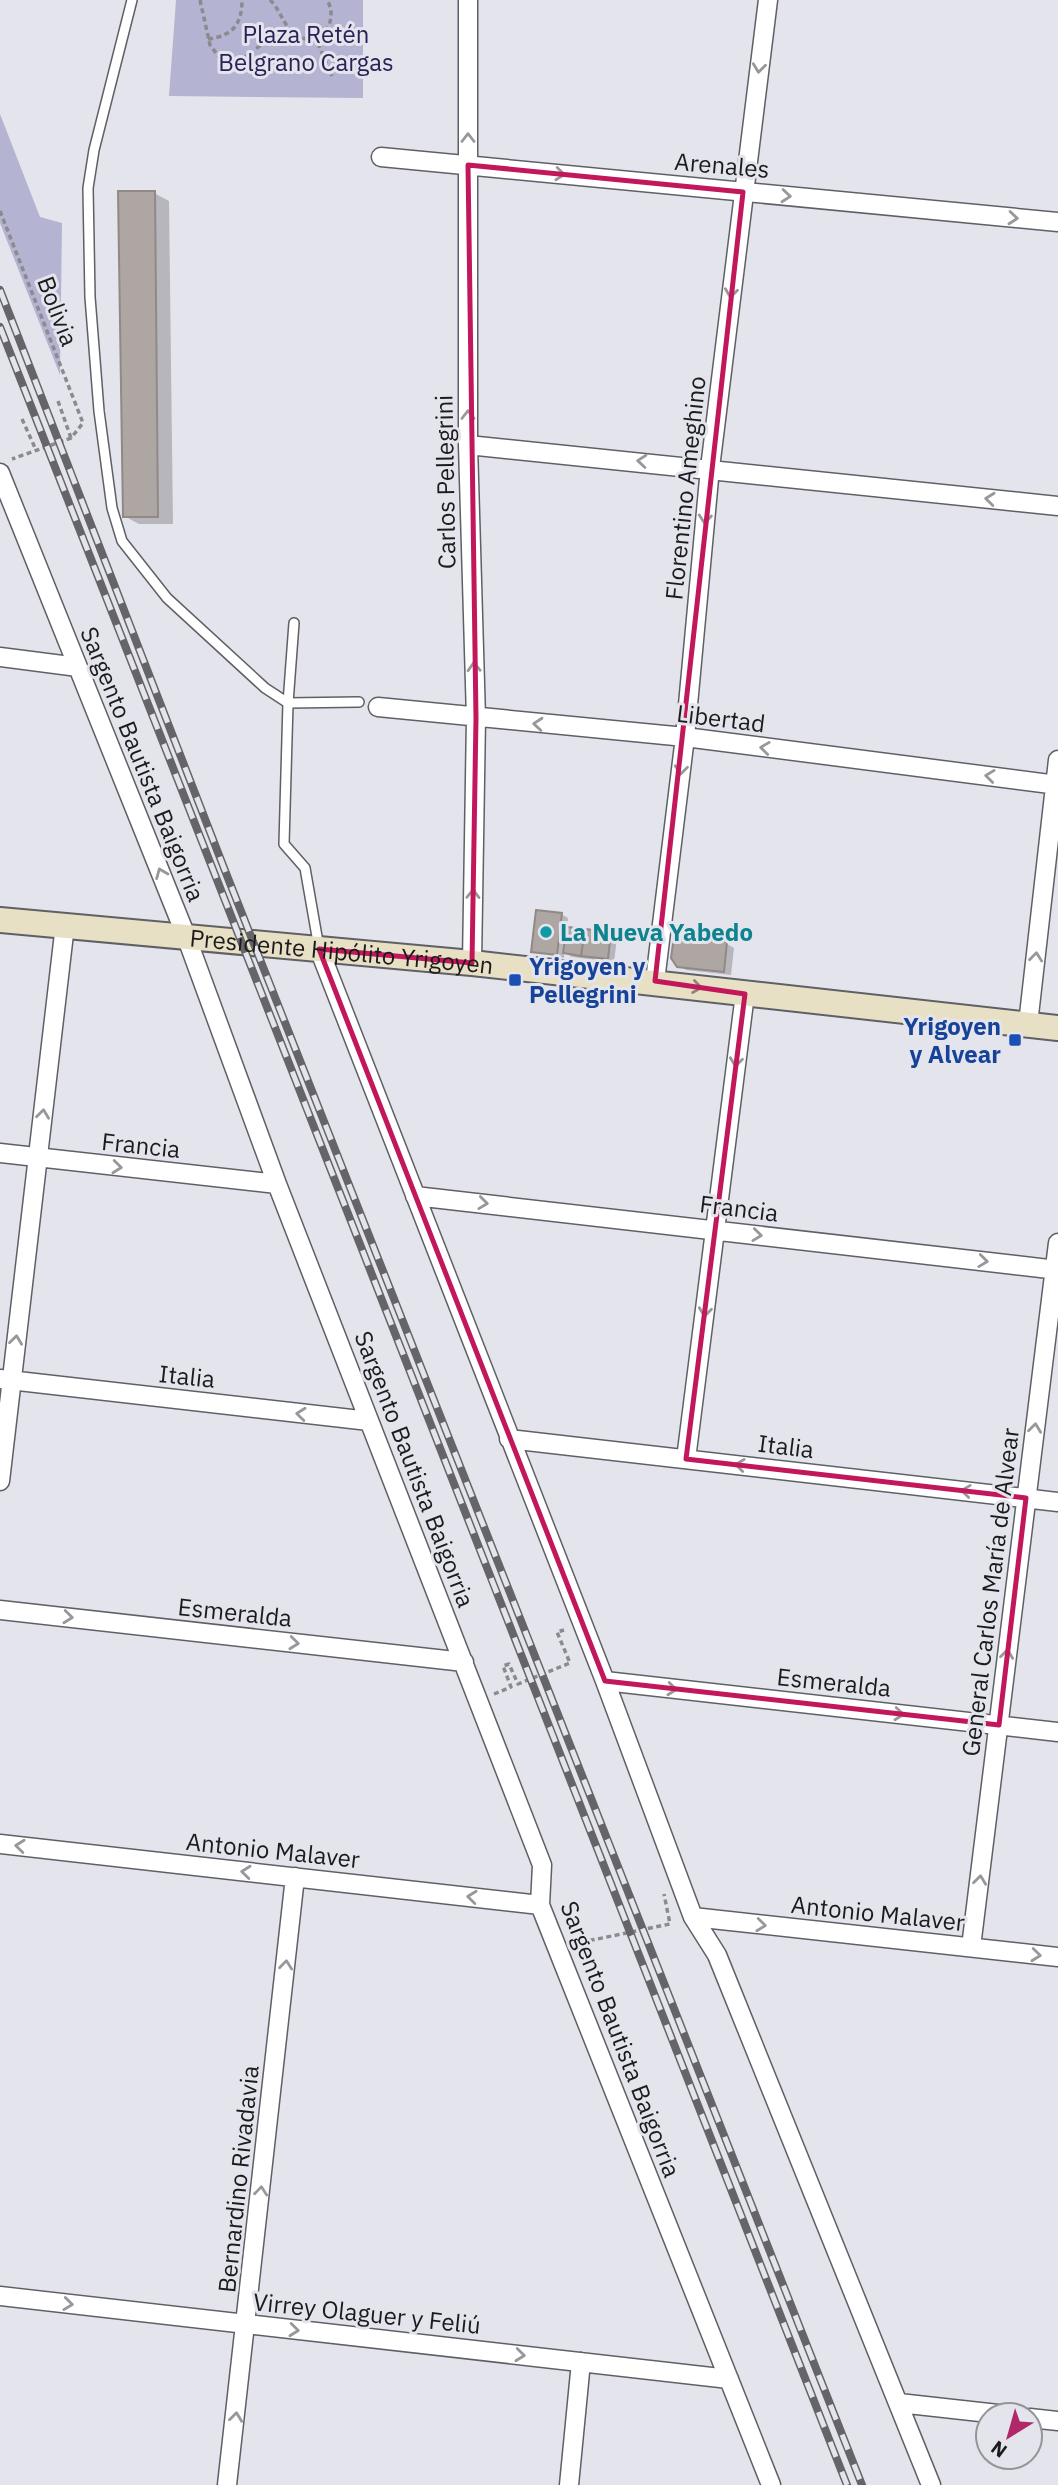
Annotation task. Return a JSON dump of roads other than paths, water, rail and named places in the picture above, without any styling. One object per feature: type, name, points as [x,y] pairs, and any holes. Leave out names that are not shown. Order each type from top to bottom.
[{"type":"street","name":"Carlos Pellegrini","points":[[468,0],[468,445],[476,718],[472,962]]},
{"type":"street","name":"Florentino Ameghino","points":[[655,981],[685,737],[710,468],[768,0]]},
{"type":"street","name":"Arenales","points":[[381,157],[1058,222]]},
{"type":"street","points":[[468,445],[1058,506]]},
{"type":"street","name":"Sargento Bautista Baigorria","points":[[5,467],[78,667],[186,936],[277,1184],[542,1865],[540,1905],[771,2485]]},
{"type":"street","points":[[0,657],[78,667]]},
{"type":"street","name":"Libertad","points":[[378,707],[685,737],[1057,785]]},
{"type":"street","points":[[1028,1024],[1058,760]]},
{"type":"street","name":"Presidente Hipólito Yrigoyen","points":[[0,920],[472,962],[1058,1028]]},
{"type":"street","points":[[0,1481],[6,1380],[38,1158],[65,925]]},
{"type":"street","points":[[319,949],[605,1681],[693,1917],[718,1955],[931,2485]]},
{"type":"street","points":[[686,1458],[745,994]]},
{"type":"street","name":"Francia","points":[[0,1153],[277,1184]]},
{"type":"street","name":"Francia","points":[[415,1196],[1056,1270]]},
{"type":"street","name":"General Carlos María de Alvear","points":[[971,1947],[1058,1243]]},
{"type":"street","name":"Italia","points":[[6,1380],[369,1421]]},
{"type":"street","name":"Italia","points":[[509,1439],[1058,1502]]},
{"type":"street","name":"Esmeralda","points":[[0,1610],[464,1662]]},
{"type":"street","name":"Esmeralda","points":[[605,1681],[1058,1732]]},
{"type":"street","name":"Antonio Malaver","points":[[0,1844],[540,1905]]},
{"type":"street","name":"Bernardino Rivadavia","points":[[228,2485],[295,1877]]},
{"type":"street","name":"Antonio Malaver","points":[[693,1917],[1058,1957]]},
{"type":"street","name":"Virrey Olaguer y Feliú","points":[[0,2296],[729,2379]]},
{"type":"street","points":[[569,2485],[581,2362]]},
{"type":"street","points":[[899,2403],[974,2411]]},
{"type":"lane","points":[[132,0],[94,150],[88,187],[93,335],[112,508],[122,541],[167,598],[265,688],[288,703],[359,702]]},
{"type":"lane","points":[[294,623],[288,703],[284,845],[305,868],[319,949]]},
{"type":"railway","points":[[0,290],[224,868],[862,2485]]},
{"type":"railway","points":[[0,327],[847,2485]]},
{"type":"place","name":"La Nueva Yabedo","points":[[546,932]]},
{"type":"place","name":"Yrigoyen y Pellegrini","points":[[515,980]]},
{"type":"place","name":"Yrigoyen y Alvear","points":[[1015,1040]]},
{"type":"park label","name":"Plaza Retén Belgrano Cargas","points":[[306,48]]}]
